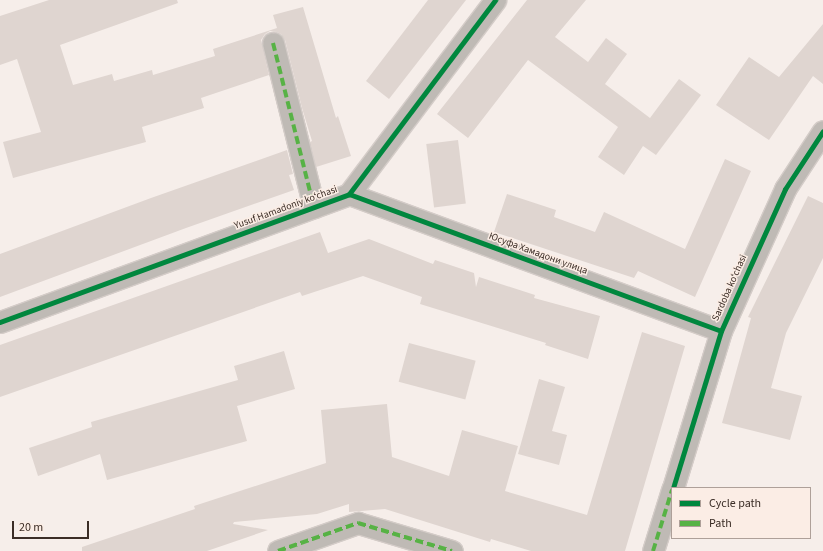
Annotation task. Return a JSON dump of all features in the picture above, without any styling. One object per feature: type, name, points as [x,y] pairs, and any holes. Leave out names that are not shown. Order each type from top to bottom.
[{"type":"street","name":"Yusuf Hamadoniy koʻchasi","points":[[0,322],[349,194],[495,0]]},
{"type":"street","points":[[272,43],[314,207]]},
{"type":"street","name":"Sardoba koʻchasi","points":[[673,487],[720,331],[785,190],[823,131]]},
{"type":"street","name":"Юсуфа Хамадони улица","points":[[349,194],[720,331]]},
{"type":"street","name":"Sardoba koʻchasi","points":[[653,551],[671,492]]},
{"type":"street","points":[[278,551],[358,523],[452,551]]},
{"type":"building","points":[[49,0],[177,0],[178,3],[60,45],[73,85],[112,74],[114,81],[152,70],[153,75],[215,56],[213,49],[277,28],[273,15],[303,7],[336,118],[338,116],[351,156],[316,167],[310,142],[312,141],[285,40],[281,34],[270,31],[265,34],[261,40],[269,75],[201,98],[204,108],[142,127],[146,142],[13,178],[3,142],[41,132],[17,59],[0,65],[0,16]]},
{"type":"building","points":[[428,0],[466,0],[389,99],[366,81]]},
{"type":"building","points":[[527,0],[586,0],[555,37],[588,62],[606,38],[627,54],[605,84],[650,118],[679,79],[701,95],[656,155],[643,146],[624,175],[598,157],[618,127],[528,60],[468,138],[437,114]]},
{"type":"building","points":[[823,24],[823,84],[813,76],[769,140],[716,105],[749,57],[779,77]]},
{"type":"building","points":[[458,140],[466,204],[434,207],[426,144]]},
{"type":"building","points":[[287,150],[293,174],[289,175],[294,190],[186,228],[0,297],[0,254],[151,198]]},
{"type":"building","points":[[725,159],[751,171],[695,297],[638,271],[634,278],[494,232],[507,194],[556,210],[554,217],[595,232],[604,212],[685,249]]},
{"type":"building","points":[[808,196],[823,203],[823,258],[786,333],[771,388],[802,396],[790,440],[722,423],[751,318],[748,317]]},
{"type":"building","points":[[320,232],[328,253],[369,239],[433,264],[435,260],[474,273],[476,287],[479,277],[535,295],[534,298],[600,316],[588,359],[545,345],[546,343],[420,304],[422,297],[363,276],[302,296],[300,292],[0,397],[0,345]]},
{"type":"building","points":[[642,332],[685,346],[625,551],[531,551],[491,539],[490,542],[385,509],[349,512],[349,504],[317,514],[234,522],[233,524],[268,530],[207,551],[82,551],[82,547],[195,509],[194,506],[326,463],[321,410],[387,404],[392,457],[449,476],[462,430],[518,446],[505,491],[587,515]]},
{"type":"building","points":[[409,343],[476,361],[465,399],[399,382]]},
{"type":"building","points":[[284,351],[295,389],[237,406],[247,441],[107,480],[100,454],[38,476],[29,448],[92,427],[91,422],[238,380],[234,366]]},
{"type":"building","points":[[539,379],[565,387],[552,431],[567,435],[559,465],[518,454]]},
{"type":"marked path","points":[[273,43],[314,207]]},
{"type":"marked path","points":[[653,551],[671,493]]},
{"type":"marked path","points":[[278,551],[358,523],[452,551]]},
{"type":"cycle path","points":[[0,322],[349,194],[495,0]]},
{"type":"cycle path","points":[[673,487],[721,331],[785,189],[823,131]]},
{"type":"cycle path","points":[[349,194],[721,331]]}]
